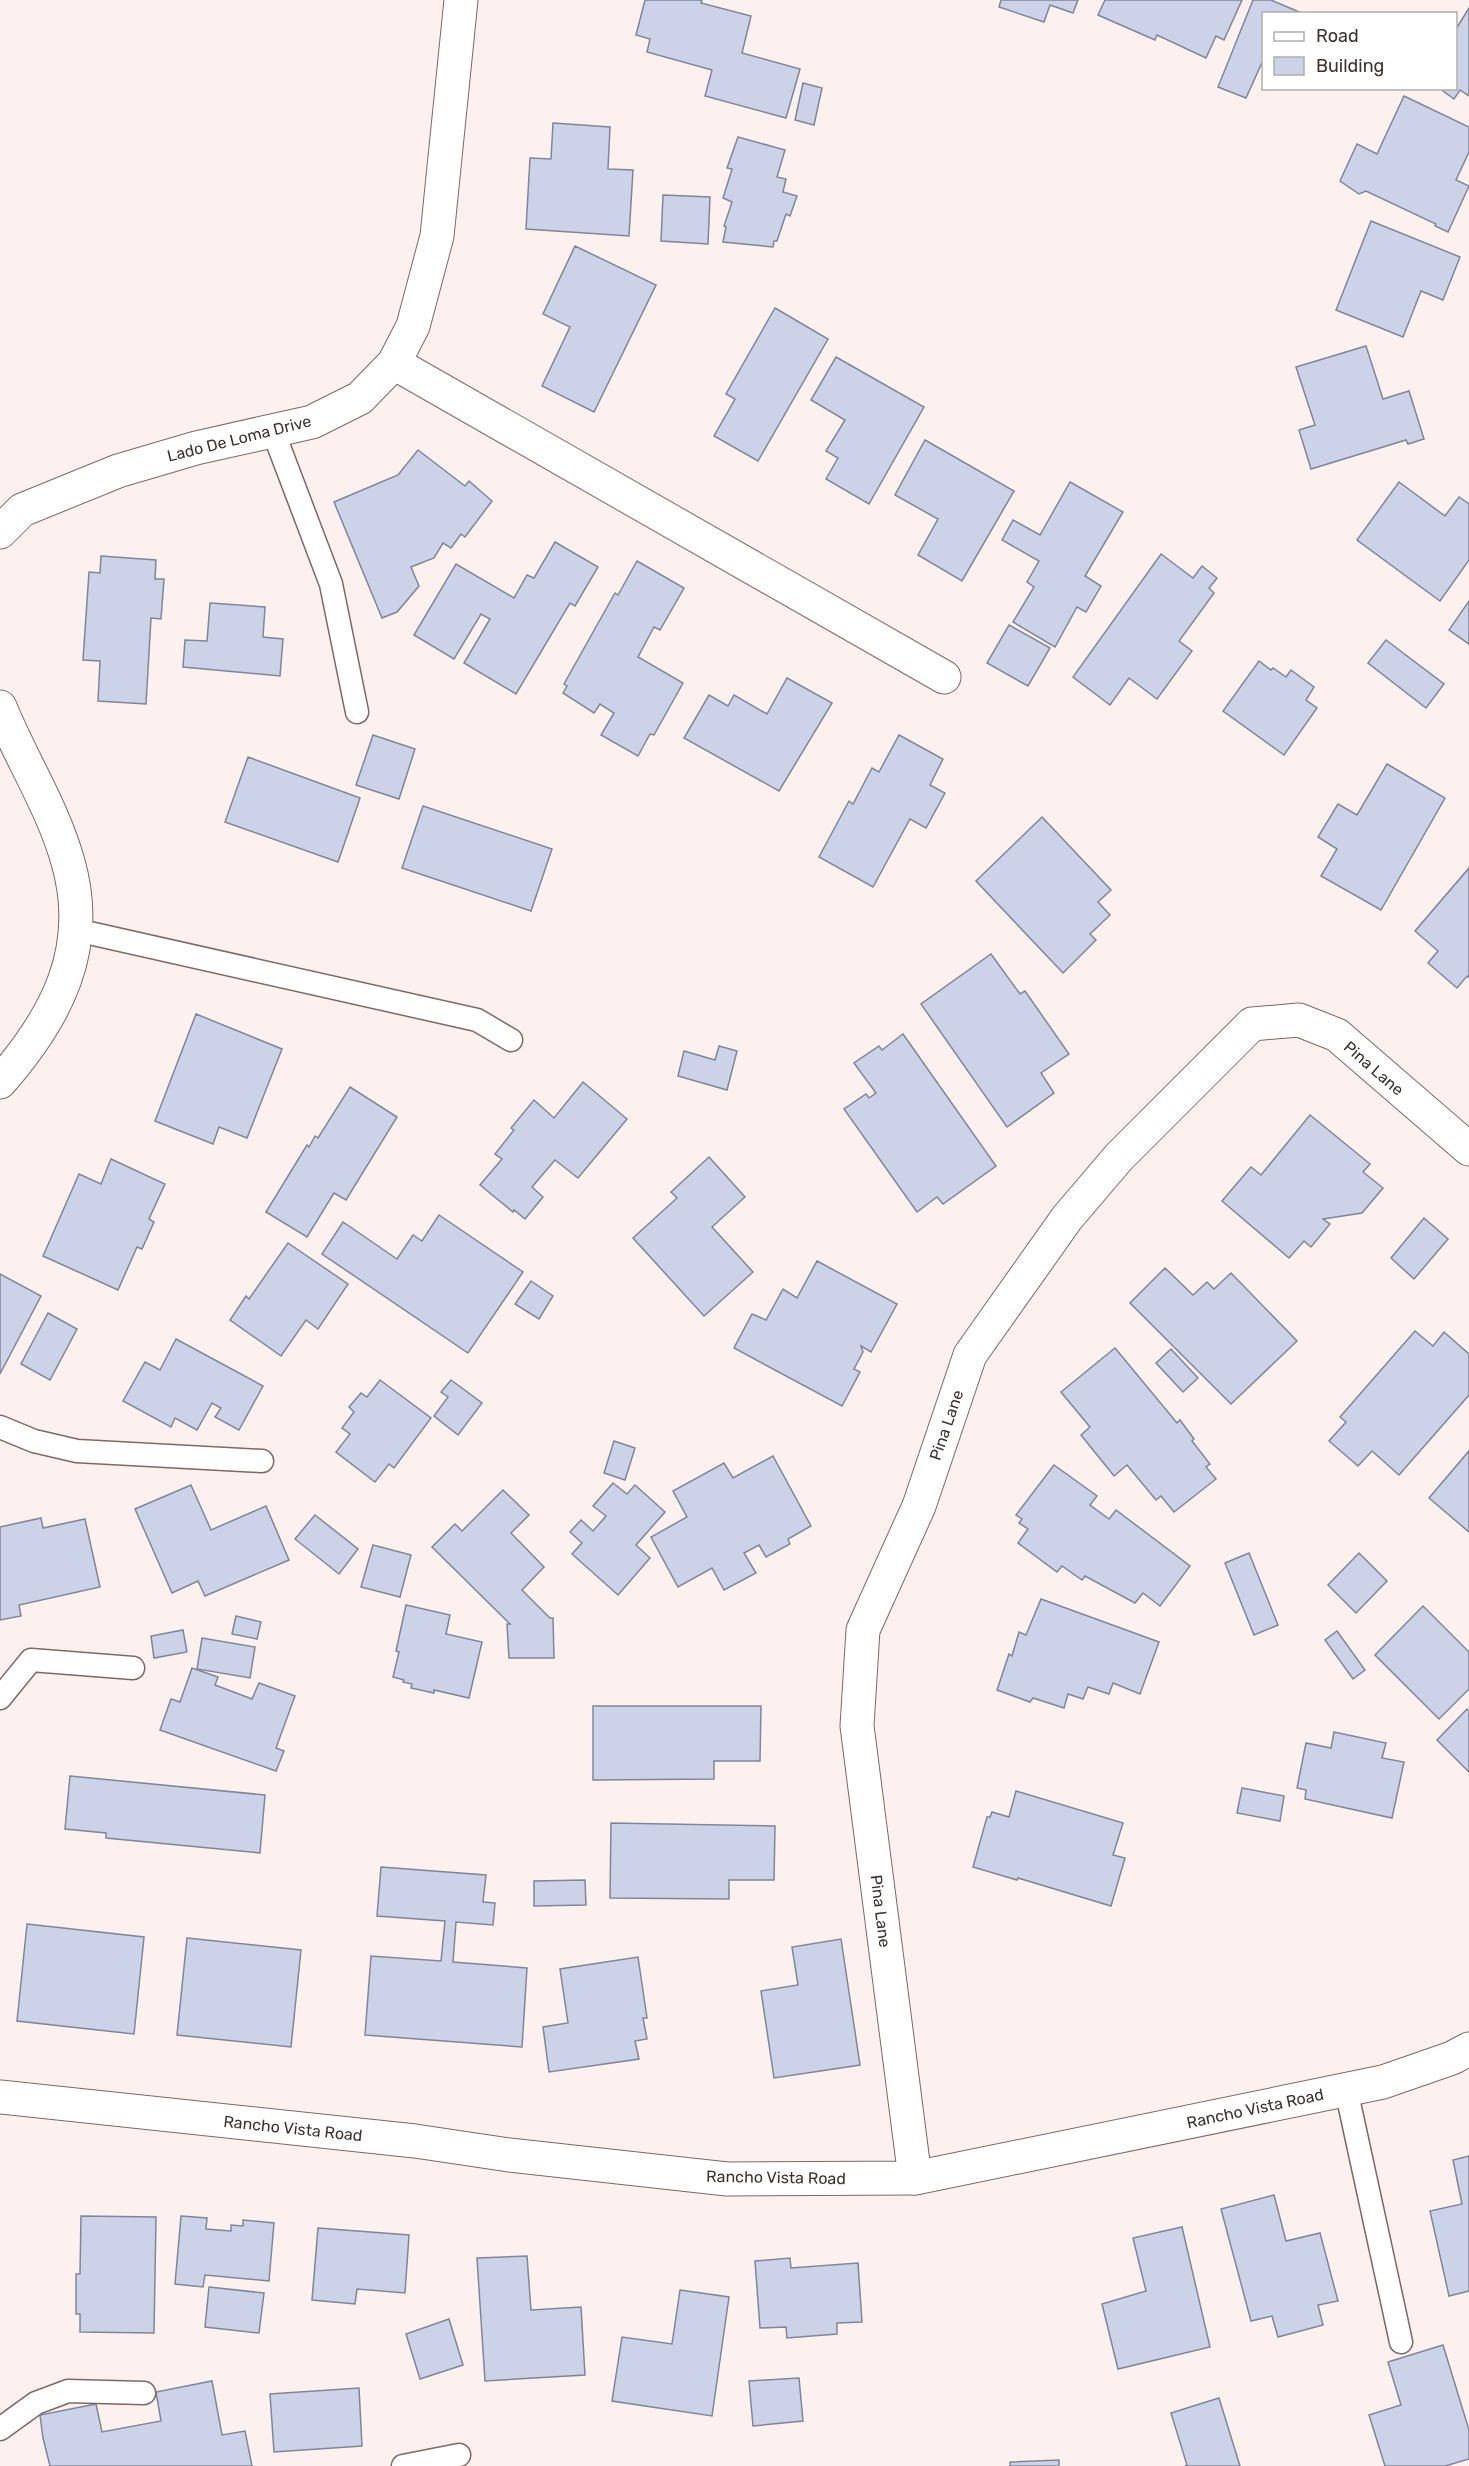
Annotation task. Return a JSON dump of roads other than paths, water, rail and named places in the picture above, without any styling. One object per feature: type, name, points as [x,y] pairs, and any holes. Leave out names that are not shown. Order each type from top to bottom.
[{"type":"street","name":"Lado De Loma Drive","points":[[0,532],[22,510],[108,475],[196,448],[312,422],[360,398],[394,363],[413,326],[437,236],[461,0]]},
{"type":"street","points":[[394,363],[944,677]]},
{"type":"street","points":[[0,707],[55,825],[69,862],[75,901],[76,930],[70,962],[55,1004],[28,1050],[0,1082]]},
{"type":"street","name":"Pina Lane","points":[[915,2178],[857,1726],[863,1630],[919,1506],[970,1355],[1067,1218],[1119,1157],[1252,1024],[1299,1020],[1337,1035],[1469,1149]]},
{"type":"street","name":"Rancho Vista Road","points":[[0,2097],[415,2141],[509,2155],[727,2180],[915,2178],[1383,2082],[1452,2058],[1469,2049]]},
{"type":"lane","points":[[273,431],[330,584],[357,711]]},
{"type":"lane","points":[[76,930],[477,1020],[511,1040]]},
{"type":"lane","points":[[0,1427],[34,1441],[77,1451],[262,1461]]},
{"type":"lane","points":[[0,1698],[31,1660],[133,1668]]},
{"type":"lane","points":[[1346,2089],[1401,2342]]},
{"type":"lane","points":[[0,2429],[36,2403],[68,2391],[144,2393]]},
{"type":"lane","points":[[402,2466],[459,2455]]}]
